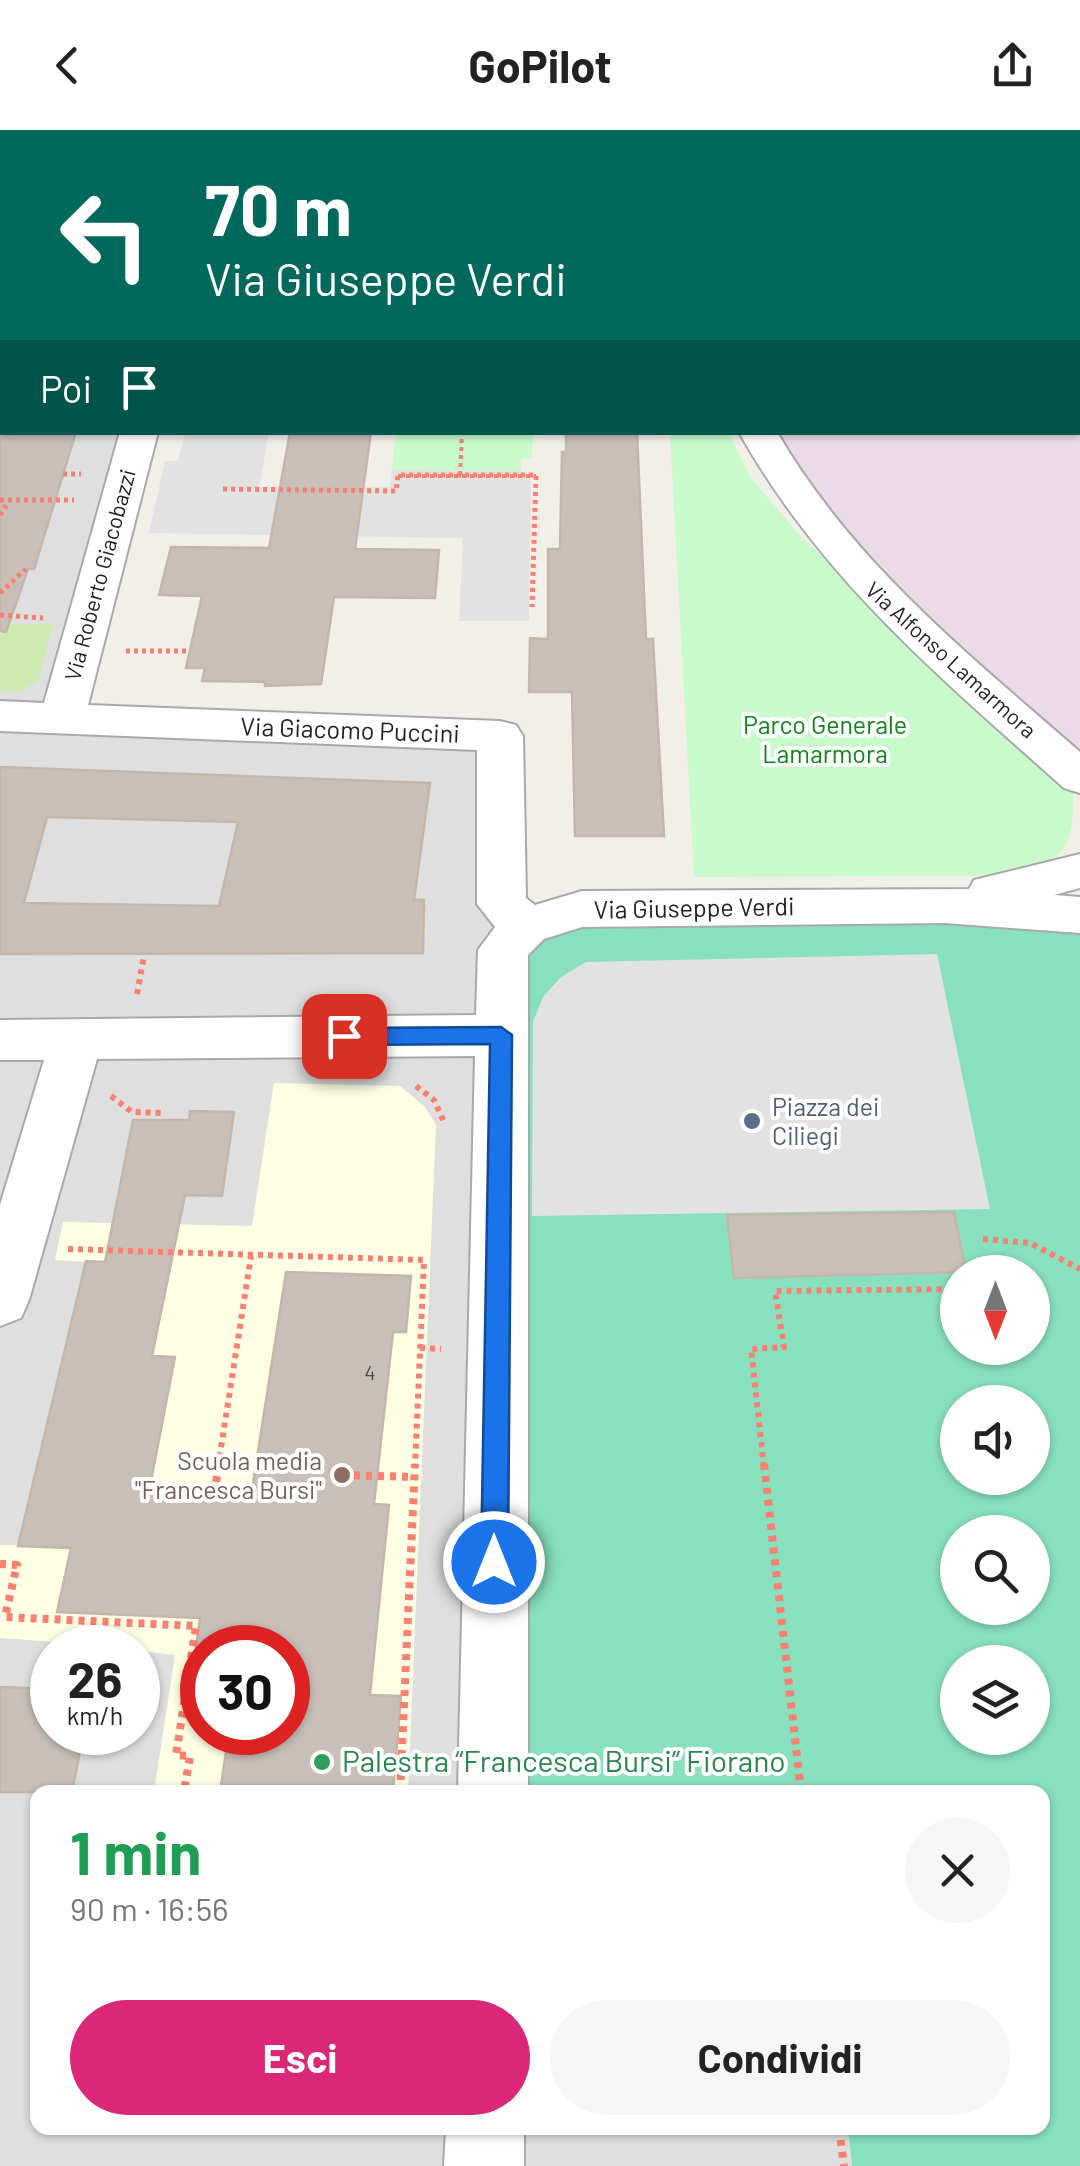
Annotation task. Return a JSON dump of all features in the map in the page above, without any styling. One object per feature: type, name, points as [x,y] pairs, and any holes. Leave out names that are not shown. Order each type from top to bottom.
[{"type":"street","name":"Via Roberto Giacobazzi","points":[[62,718],[137,435]]},
{"type":"street","name":"Via Alfonso Lamarmora","points":[[760,435],[779,474],[867,585],[1080,778]]},
{"type":"street","name":"Via Alfonso Lamarmora","points":[[829,535],[888,575],[1063,720],[1070,744],[1080,752]]},
{"type":"street","name":"Via Giacomo Puccini","points":[[0,716],[500,736],[502,904],[526,926]]},
{"type":"street","name":"Via Giuseppe Verdi","points":[[944,905],[1080,871]]},
{"type":"street","name":"Via Giuseppe Verdi","points":[[526,926],[582,908],[944,905],[1080,915]]},
{"type":"street","points":[[492,1785],[503,950],[526,926]]},
{"type":"street","points":[[0,1040],[501,1035]]},
{"type":"street","points":[[0,1300],[77,1039]]},
{"type":"street","points":[[484,2166],[485,2135]]},
{"type":"path","points":[[460,474],[462,435]]},
{"type":"path","points":[[223,489],[396,491],[398,474],[536,475],[532,607]]},
{"type":"path","points":[[0,500],[88,500]]},
{"type":"path","points":[[0,515],[10,500]]},
{"type":"path","points":[[0,592],[26,570]]},
{"type":"path","points":[[0,615],[55,618]]},
{"type":"path","points":[[110,650],[190,652]]},
{"type":"path","points":[[136,1002],[144,956]]},
{"type":"path","points":[[404,1076],[434,1100],[444,1122],[444,1142]]},
{"type":"path","points":[[102,1090],[132,1112],[163,1113]]},
{"type":"path","points":[[983,1239],[1030,1243],[1080,1269]]},
{"type":"path","points":[[57,1248],[424,1260],[400,1785]]},
{"type":"path","points":[[216,1482],[251,1256]]},
{"type":"path","points":[[799,1785],[751,1349],[784,1348],[776,1292],[940,1289]]},
{"type":"path","points":[[441,1368],[442,1330]]},
{"type":"path","points":[[420,1348],[441,1349]]},
{"type":"path","points":[[342,1475],[414,1477]]},
{"type":"path","points":[[0,1564],[17,1565],[5,1617],[196,1626],[176,1755],[190,1756],[185,1785]]},
{"type":"path","points":[[841,2135],[844,2166]]},
{"type":"shaded area","points":[[0,435],[125,435],[43,724],[498,743],[514,1037],[524,1785],[30,1785],[30,2135],[849,2135],[852,2166],[0,2166]]},
{"type":"shaded area","points":[[184,435],[269,435],[259,487],[390,487],[392,470],[521,471],[531,478],[529,621],[459,621],[463,538],[149,533],[165,461],[178,461]]},
{"type":"shaded area","points":[[762,435],[1080,435],[1080,754],[854,563]]},
{"type":"shaded area","name":"Piazza dei Ciliegi","points":[[937,954],[990,1209],[532,1216],[533,1022],[543,997],[561,977],[586,962]]},
{"type":"shaded area","points":[[274,1083],[400,1086],[425,1107],[436,1125],[408,1785],[155,1785],[175,1655],[160,1653],[160,1625],[30,1625],[30,1640],[0,1638],[0,1545],[19,1545],[86,1262],[55,1260],[63,1222],[252,1226]]},
{"type":"green space","points":[[396,435],[533,435],[532,459],[521,459],[521,471],[392,470]]},
{"type":"green space","name":"Parco Generale Lamarmora","points":[[670,435],[730,435],[751,478],[802,538],[1072,778],[1073,808],[1064,847],[1040,866],[1022,870],[973,876],[694,877]]},
{"type":"green space","points":[[0,624],[53,624],[38,681],[19,692],[0,691]]},
{"type":"green space","points":[[1080,908],[1080,2166],[852,2166],[849,2135],[1050,2135],[1050,1785],[524,1785],[516,930]]},
{"type":"building","points":[[0,435],[75,435],[34,569],[28,569],[6,632],[0,631]]},
{"type":"building","points":[[289,435],[371,435],[355,549],[439,550],[435,598],[334,597],[321,684],[265,686],[265,682],[202,681],[205,668],[186,668],[202,596],[159,595],[171,547],[269,548]]},
{"type":"building","points":[[566,435],[637,435],[646,639],[653,639],[664,836],[575,836],[572,692],[529,692],[530,638],[548,639],[548,549],[560,549],[562,452],[566,452]]},
{"type":"building","points":[[0,767],[430,783],[414,900],[424,900],[423,953],[0,954]],"holes":[[[47,817],[238,822],[219,906],[24,903]]]},
{"type":"building","points":[[190,1111],[234,1112],[222,1196],[185,1195],[152,1356],[175,1357],[150,1486],[252,1490],[286,1272],[411,1276],[406,1332],[393,1332],[374,1504],[389,1505],[370,1695],[401,1696],[394,1785],[221,1785],[226,1755],[310,1755],[310,1625],[199,1625],[200,1618],[57,1612],[71,1548],[18,1546],[86,1261],[105,1262],[133,1120],[189,1120]]},
{"type":"building","points":[[954,1212],[963,1255],[940,1255],[940,1273],[734,1278],[727,1215]]},
{"type":"building","points":[[0,1687],[30,1688],[30,1755],[79,1755],[73,1785],[30,1785],[30,1792],[0,1792]]},
{"type":"place","name":"Piazza dei Ciliegi","points":[[752,1121]]},
{"type":"place","name":"Scuola media \"Francesca Bursi\"","points":[[342,1475]]},
{"type":"place","name":"Palestra “Francesca Bursi” Fiorano","points":[[322,1762]]},
{"type":"route","points":[[344,1036],[501,1035],[494,1562]]}]
